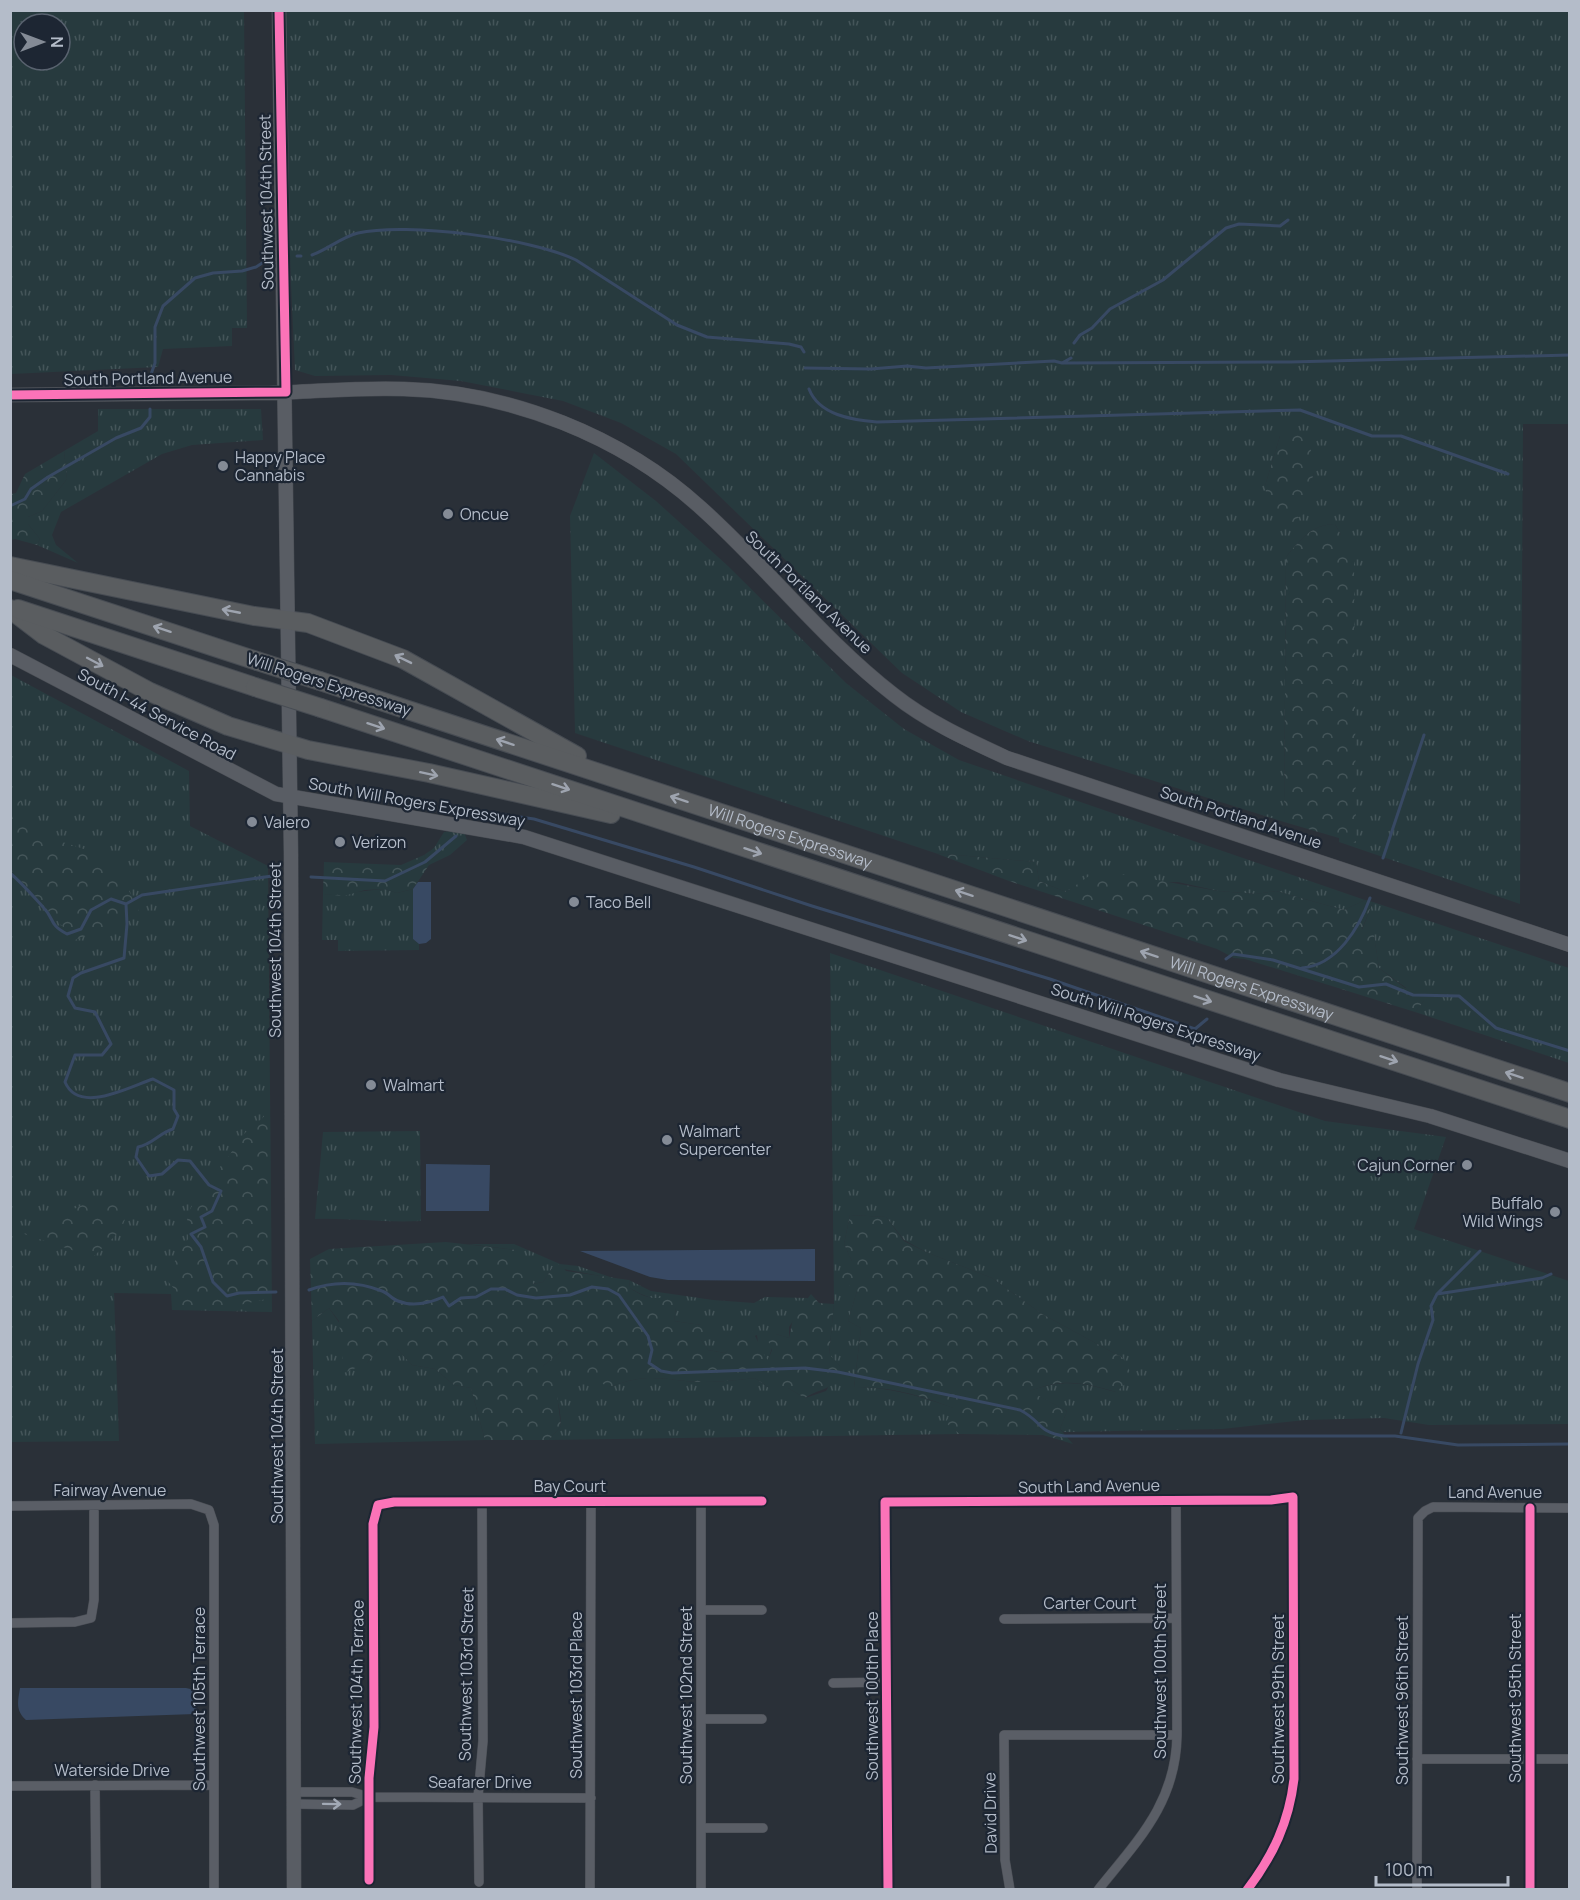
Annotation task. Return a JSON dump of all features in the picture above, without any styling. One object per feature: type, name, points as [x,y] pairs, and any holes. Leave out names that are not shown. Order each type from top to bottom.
[{"type":"highway","points":[[10,566],[254,616],[289,620],[331,631],[403,659],[621,780]]},
{"type":"highway","name":"Will Rogers Expressway","points":[[10,580],[1569,1093]]},
{"type":"highway","points":[[10,608],[44,635],[179,706],[228,726],[290,744],[697,832]]},
{"type":"highway","name":"Will Rogers Expressway","points":[[10,608],[321,708],[1569,1119]]},
{"type":"main road","name":"Southwest 104th Street","points":[[279,10],[290,744],[294,1890]]},
{"type":"main road","name":"South Portland Avenue","points":[[10,394],[404,389],[494,401],[560,423],[599,439],[654,471],[700,507],[819,627],[895,696],[949,731],[1007,758],[1569,945]]},
{"type":"main road","name":"South I-44 Service Road","points":[[10,655],[266,789],[290,796]]},
{"type":"main road","name":"South Will Rogers Expressway","points":[[290,796],[524,837],[1279,1080],[1430,1116],[1569,1161]]},
{"type":"street","name":"South Land Avenue","points":[[885,1502],[1293,1497]]},
{"type":"street","name":"Southwest 99th Street","points":[[1248,1889],[1265,1865],[1279,1838],[1288,1813],[1294,1779],[1293,1497]]},
{"type":"street","name":"Southwest 100th Street","points":[[1098,1890],[1161,1805],[1174,1771],[1177,1735],[1176,1500]]},
{"type":"street","name":"Southwest 103rd Place","points":[[590,1890],[591,1501]]},
{"type":"street","name":"Southwest 102nd Street","points":[[701,1501],[701,1890]]},
{"type":"street","name":"Bay Court","points":[[378,1505],[394,1502],[762,1501]]},
{"type":"street","name":"Southwest 103rd Street","points":[[479,1882],[478,1797],[483,1741],[482,1502]]},
{"type":"street","name":"Southwest 100th Place","points":[[885,1502],[888,1890]]},
{"type":"street","name":"Fairway Avenue","points":[[10,1506],[191,1504],[209,1510]]},
{"type":"street","name":"Southwest 104th Terrace","points":[[369,1880],[369,1797],[374,1741],[373,1524],[378,1505]]},
{"type":"street","points":[[10,1623],[75,1622],[91,1618],[94,1600],[94,1506]]},
{"type":"street","name":"Land Avenue","points":[[1422,1512],[1433,1507],[1569,1508]]},
{"type":"street","name":"Southwest 95th Street","points":[[1530,1508],[1530,1890]]},
{"type":"street","name":"Southwest 105th Terrace","points":[[209,1510],[214,1525],[214,1890]]},
{"type":"street","name":"Southwest 96th Street","points":[[1417,1890],[1416,1527],[1422,1512]]},
{"type":"street","points":[[701,1610],[762,1610]]},
{"type":"street","name":"Carter Court","points":[[1004,1619],[1176,1618]]},
{"type":"street","points":[[833,1683],[887,1682]]},
{"type":"street","points":[[701,1719],[762,1719]]},
{"type":"street","name":"David Drive","points":[[1010,1890],[1005,1860],[1004,1735],[1177,1735]]},
{"type":"street","points":[[1417,1759],[1569,1759]]},
{"type":"street","points":[[95,1785],[96,1890]]},
{"type":"street","name":"Waterside Drive","points":[[10,1786],[214,1785]]},
{"type":"street","name":"Seafarer Drive","points":[[294,1798],[352,1792],[369,1797],[591,1798]]},
{"type":"street","points":[[701,1828],[763,1828]]},
{"type":"green space","points":[[10,11],[244,11],[247,328],[232,328],[232,346],[163,349],[158,367],[11,374]]},
{"type":"green space","points":[[285,11],[1569,11],[1569,424],[1523,424],[1520,904],[1339,842],[1341,535],[1335,524],[1313,530],[1286,557],[1284,822],[1028,741],[961,712],[902,673],[676,454],[621,423],[563,401],[461,381],[391,375],[315,376],[295,370],[286,176]],"holes":[[[1280,436],[1314,473],[1304,500],[1265,486]]]},
{"type":"green space","points":[[98,409],[261,409],[263,440],[192,445],[162,454],[61,512],[52,535],[56,545],[78,563],[37,545],[40,539],[28,524],[28,517],[42,511],[67,479],[64,451],[98,431]]},
{"type":"green space","points":[[1295,432],[1309,437],[1314,473],[1305,500],[1307,511],[1284,529],[1269,511],[1265,486],[1280,436]]},
{"type":"green space","points":[[64,451],[67,479],[42,511],[28,517],[28,524],[40,539],[37,545],[11,540],[11,494],[16,493],[25,474]]},
{"type":"green space","points":[[594,453],[656,501],[728,566],[846,683],[904,729],[959,760],[1365,900],[1344,910],[1276,891],[1256,894],[1218,891],[1178,882],[1077,885],[1066,892],[1039,881],[1036,862],[935,853],[575,733],[570,516]]},
{"type":"green space","points":[[1335,524],[1354,559],[1356,843],[1284,822],[1286,557],[1313,530]]},
{"type":"green space","points":[[11,675],[189,771],[190,826],[268,866],[272,1312],[172,1310],[171,1294],[114,1293],[119,1441],[11,1442]]},
{"type":"green space","points":[[11,795],[21,799],[21,808],[32,832],[93,852],[117,868],[139,910],[117,924],[75,940],[11,870]]},
{"type":"green space","points":[[444,832],[464,832],[467,840],[450,855],[429,865],[424,855],[434,848]]},
{"type":"green space","points":[[935,853],[1036,862],[1039,881],[1066,892],[1092,874],[1129,875],[1218,891],[1256,894],[1276,891],[1344,910],[1365,900],[1373,902],[1362,929],[1374,935],[1379,968],[1405,988],[1419,989],[1424,1001],[1415,1012],[1245,959],[1234,958],[1217,949],[1009,881]]},
{"type":"green space","points":[[424,855],[429,865],[413,889],[397,893],[385,889],[365,890],[344,896],[323,894],[324,862],[401,865]]},
{"type":"green space","points":[[385,889],[397,893],[413,889],[413,939],[419,944],[419,950],[338,951],[338,940],[322,940],[323,894]]},
{"type":"green space","points":[[1373,902],[1569,968],[1569,1063],[1415,1012],[1424,1001],[1379,968],[1374,936],[1362,930]]},
{"type":"green space","points":[[830,953],[1325,1121],[1446,1137],[1414,1229],[1569,1281],[1569,1424],[1429,1425],[1384,1418],[1305,1420],[1222,1429],[1063,1432],[1060,1429],[1067,1411],[1029,1391],[1062,1383],[1072,1383],[1116,1392],[1123,1358],[1042,1314],[992,1278],[926,1252],[904,1240],[886,1217],[850,1215],[844,1244],[852,1261],[857,1291],[848,1321],[861,1328],[854,1387],[904,1393],[954,1408],[947,1423],[960,1434],[549,1440],[561,1426],[561,1418],[556,1395],[543,1366],[564,1349],[610,1387],[647,1378],[703,1382],[755,1378],[769,1388],[788,1388],[805,1398],[826,1391],[840,1366],[829,1355],[834,1303]]},
{"type":"green space","points":[[270,1108],[271,1298],[235,1306],[180,1306],[176,1291],[165,1278],[188,1239],[187,1215],[210,1173],[221,1166],[244,1134]]},
{"type":"green space","points":[[420,1131],[421,1221],[315,1219],[323,1132]]},
{"type":"green space","points":[[98,1197],[117,1199],[130,1206],[121,1230],[93,1257],[24,1234]]},
{"type":"green space","points":[[850,1215],[886,1217],[904,1241],[992,1278],[1042,1314],[1123,1358],[1133,1377],[1116,1392],[1073,1383],[1053,1384],[1030,1391],[1067,1411],[1060,1429],[1073,1444],[1043,1435],[960,1434],[946,1423],[953,1408],[892,1390],[854,1388],[861,1328],[848,1321],[857,1291],[839,1278],[852,1261],[844,1244]]},
{"type":"green space","points":[[446,1242],[516,1250],[530,1269],[533,1284],[543,1282],[553,1267],[560,1264],[566,1271],[629,1280],[630,1288],[645,1296],[661,1298],[673,1295],[676,1308],[674,1321],[701,1325],[707,1333],[701,1340],[708,1350],[725,1353],[749,1328],[768,1360],[772,1350],[766,1336],[776,1334],[789,1338],[793,1318],[811,1294],[819,1303],[834,1304],[829,1354],[840,1366],[838,1374],[828,1387],[805,1398],[788,1388],[769,1388],[755,1378],[703,1382],[647,1378],[610,1387],[573,1371],[564,1349],[543,1366],[563,1384],[557,1395],[561,1426],[549,1440],[485,1440],[471,1388],[454,1385],[435,1369],[412,1365],[397,1349],[378,1349],[367,1363],[344,1373],[339,1321],[329,1308],[312,1321],[310,1259],[329,1249]]},
{"type":"green space","points":[[467,1244],[514,1244],[560,1264],[578,1266],[616,1279],[553,1267],[543,1282],[532,1284],[516,1250]]},
{"type":"green space","points":[[629,1280],[651,1291],[713,1300],[754,1303],[765,1297],[808,1298],[789,1327],[789,1338],[776,1334],[768,1361],[759,1350],[757,1335],[738,1342],[725,1353],[708,1350],[701,1340],[701,1325],[674,1321],[676,1308],[635,1291],[630,1288]]},
{"type":"green space","points":[[329,1308],[367,1363],[378,1349],[397,1349],[412,1365],[435,1369],[454,1385],[471,1388],[485,1440],[315,1444],[312,1321]]},
{"type":"water","points":[[418,882],[431,882],[431,939],[419,944],[413,939],[413,889]]},
{"type":"water","points":[[426,1164],[490,1165],[489,1211],[426,1211]]},
{"type":"water","points":[[815,1249],[815,1281],[668,1280],[650,1277],[580,1251]]},
{"type":"water","points":[[20,1688],[186,1688],[195,1690],[198,1703],[195,1714],[26,1720],[19,1709]]},
{"type":"waterway","points":[[1074,343],[1110,309],[1163,280],[1226,228],[1239,224],[1280,226],[1288,220]]},
{"type":"waterway","points":[[312,255],[352,235],[380,230],[437,231],[500,239],[556,252],[576,260],[677,325],[707,337],[789,344],[801,347],[804,352]]},
{"type":"waterway","points":[[149,380],[155,363],[155,327],[163,306],[195,278],[213,273],[242,271],[256,267],[270,258]]},
{"type":"waterway","points":[[1062,363],[1290,362],[1570,355]]},
{"type":"waterway","points":[[805,368],[871,369],[907,366],[926,368],[1054,361],[1062,363],[1071,358]]},
{"type":"waterway","points":[[809,389],[820,405],[828,410],[847,418],[877,422],[1300,410],[1372,436],[1401,436],[1508,474]]},
{"type":"waterway","points":[[10,506],[25,499],[31,489],[48,477],[116,438],[141,428],[150,417],[150,409]]},
{"type":"waterway","points":[[1383,858],[1424,735]]},
{"type":"waterway","points":[[484,812],[534,819],[694,867],[1050,979],[1195,1029],[1207,1019]]},
{"type":"waterway","points":[[311,877],[385,881],[425,862],[456,836]]},
{"type":"waterway","points":[[10,873],[47,911],[54,924],[67,934],[81,929],[91,910],[111,899],[126,904],[142,895],[272,876]]},
{"type":"waterway","points":[[1302,968],[1326,960],[1345,943],[1360,921],[1370,898]]},
{"type":"waterway","points":[[126,904],[124,958],[73,978],[68,996],[75,1008],[95,1012],[111,1044],[102,1055],[75,1055],[65,1082],[72,1092],[81,1097],[93,1098],[118,1092],[153,1079],[174,1090],[174,1109],[178,1116],[173,1129],[138,1147],[136,1157],[149,1176],[162,1174],[178,1160],[190,1161],[209,1185],[221,1191],[212,1211],[201,1217],[205,1227],[191,1234],[201,1247],[213,1282],[227,1296],[239,1293],[276,1292]]},
{"type":"waterway","points":[[1226,959],[1233,954],[1273,960],[1359,987],[1386,984],[1413,995],[1459,996],[1496,1028],[1570,1051]]},
{"type":"waterway","points":[[1437,1294],[1480,1251]]},
{"type":"waterway","points":[[1401,1433],[1418,1364],[1433,1320],[1431,1306],[1437,1294],[1542,1278],[1551,1274]]},
{"type":"waterway","points":[[309,1290],[327,1285],[354,1284],[382,1291],[403,1303],[415,1304],[443,1297],[449,1306],[461,1298],[476,1297],[491,1289],[505,1289],[517,1295],[536,1298],[570,1295],[592,1287],[608,1289],[619,1295],[648,1336],[652,1350],[649,1363],[661,1371],[672,1373],[805,1368],[838,1372],[1020,1410],[1049,1432],[1064,1436],[1395,1436],[1458,1445],[1570,1444]]},
{"type":"cycle path","points":[[10,395],[286,392],[279,10]]},
{"type":"cycle path","points":[[888,1890],[885,1502],[1271,1500],[1293,1497],[1294,1779],[1284,1824],[1265,1864],[1247,1890]]},
{"type":"cycle path","points":[[369,1880],[369,1778],[374,1727],[373,1524],[378,1505],[394,1502],[762,1501]]},
{"type":"cycle path","points":[[1530,1508],[1530,1890]]},
{"type":"place","name":"Happy Place Cannabis","points":[[223,466]]},
{"type":"place","name":"Oncue","points":[[448,514]]},
{"type":"place","name":"Valero","points":[[252,822]]},
{"type":"place","name":"Verizon","points":[[340,842]]},
{"type":"place","name":"Taco Bell","points":[[574,902]]},
{"type":"place","name":"Walmart","points":[[371,1085]]},
{"type":"place","name":"Walmart Supercenter","points":[[667,1140]]},
{"type":"place","name":"Cajun Corner","points":[[1467,1165]]},
{"type":"place","name":"Buffalo Wild Wings","points":[[1555,1212]]}]
